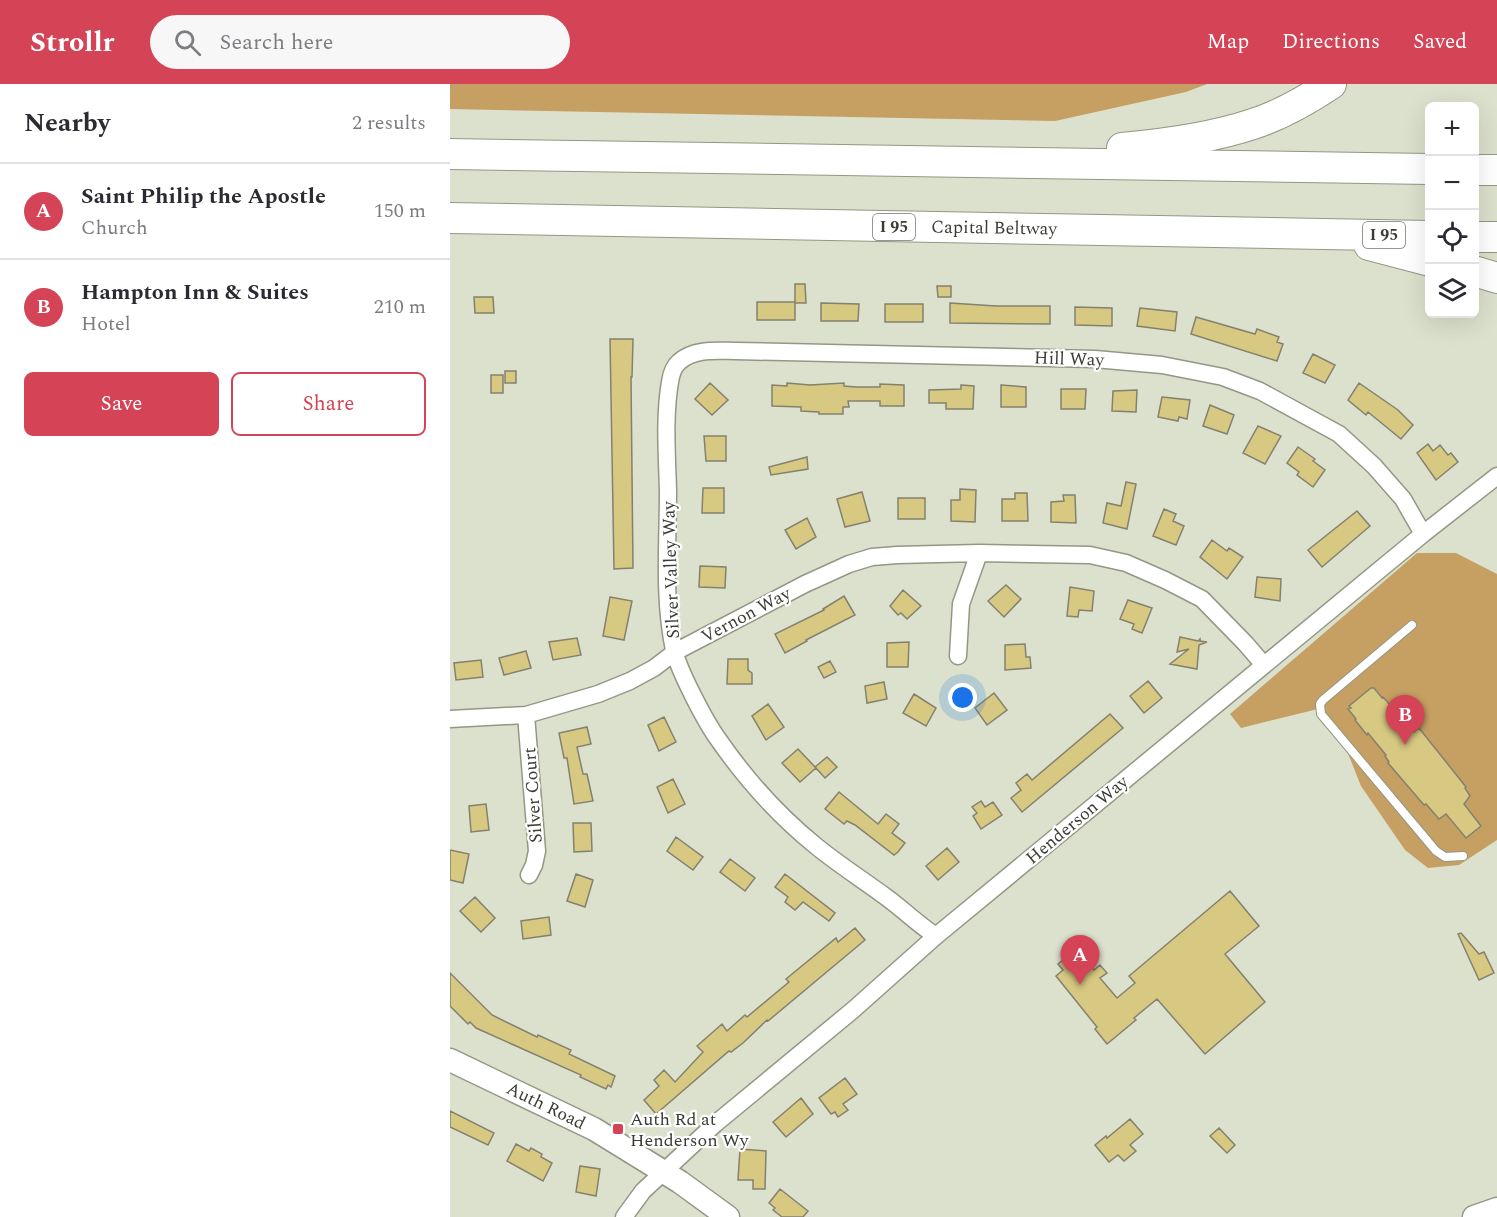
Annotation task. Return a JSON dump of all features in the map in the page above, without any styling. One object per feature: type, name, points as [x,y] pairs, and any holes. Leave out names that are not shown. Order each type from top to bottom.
[{"type":"highway","points":[[939,161],[1048,154],[1182,141],[1253,124],[1285,111],[1331,84]]},
{"type":"highway","points":[[450,154],[1425,169]]},
{"type":"highway","points":[[1479,170],[1497,170]]},
{"type":"highway","name":"Capital Beltway","points":[[450,218],[1425,236]]},
{"type":"highway","points":[[1338,235],[1425,260]]},
{"type":"highway","points":[[1479,237],[1497,237]]},
{"type":"highway","points":[[1479,273],[1497,278]]},
{"type":"main road","name":"Auth Road","points":[[450,1060],[594,1129],[663,1170],[728,1217]]},
{"type":"main road","points":[[1474,1217],[1497,1209]]},
{"type":"street","name":"Hill Way","points":[[670,384],[672,371],[679,362],[689,355],[709,351],[1095,359],[1162,364],[1242,383],[1340,434],[1374,466],[1403,499],[1423,534]]},
{"type":"street","name":"Silver Valley Way","points":[[670,384],[667,436],[669,622],[675,652],[696,700],[717,738],[746,776],[779,812],[816,846],[892,901],[915,923],[936,936]]},
{"type":"street","name":"Henderson Way","points":[[624,1217],[643,1191],[663,1170],[853,1010],[936,936],[1423,534],[1497,476]]},
{"type":"street","points":[[958,656],[961,604],[979,554]]},
{"type":"street","name":"Vernon Way","points":[[450,719],[526,715],[598,694],[630,681],[654,668],[675,652],[805,584],[849,564],[872,557],[897,555],[1090,555],[1126,563],[1202,599],[1264,665]]},
{"type":"street","name":"Silver Court","points":[[526,715],[537,850],[529,875]]},
{"type":"lane","points":[[1412,625],[1323,700],[1320,704],[1322,714],[1436,851],[1445,857],[1463,856]]},
{"type":"shaded area","points":[[450,84],[1207,84],[1186,92],[1055,121],[450,109]]},
{"type":"shaded area","points":[[1417,553],[1456,553],[1497,574],[1497,840],[1459,865],[1428,868],[1405,850],[1361,786],[1339,731],[1318,709],[1241,728],[1230,714]]},
{"type":"building","points":[[795,284],[805,284],[806,303],[795,303]]},
{"type":"building","points":[[937,286],[951,286],[951,297],[938,297]]},
{"type":"building","points":[[474,297],[493,297],[494,313],[475,313]]},
{"type":"building","points":[[757,302],[795,302],[795,320],[757,320]]},
{"type":"building","points":[[821,303],[859,304],[858,321],[821,321]]},
{"type":"building","points":[[950,303],[1050,306],[1050,324],[950,323]]},
{"type":"building","points":[[885,304],[923,304],[923,322],[885,322]]},
{"type":"building","points":[[1075,307],[1112,308],[1112,326],[1075,325]]},
{"type":"building","points":[[1140,308],[1177,312],[1175,331],[1137,326]]},
{"type":"building","points":[[1196,317],[1255,334],[1257,329],[1279,337],[1277,342],[1283,344],[1277,361],[1191,334]]},
{"type":"building","points":[[610,339],[633,339],[631,377],[633,568],[614,569]]},
{"type":"building","points":[[1313,354],[1335,365],[1325,383],[1303,373]]},
{"type":"building","points":[[505,371],[516,371],[516,383],[505,383]]},
{"type":"building","points":[[491,375],[503,375],[503,393],[491,393]]},
{"type":"building","points":[[710,383],[728,400],[712,415],[695,399]]},
{"type":"building","points":[[787,383],[810,385],[844,383],[844,386],[856,387],[880,387],[880,384],[904,385],[904,406],[880,406],[880,401],[848,401],[849,407],[843,407],[843,414],[819,414],[819,412],[801,411],[801,407],[772,406],[772,385],[787,386]]},
{"type":"building","points":[[1359,383],[1398,410],[1413,425],[1401,439],[1368,412],[1366,415],[1348,400]]},
{"type":"building","points":[[961,385],[974,386],[973,409],[946,409],[946,403],[929,403],[929,390],[961,389]]},
{"type":"building","points":[[1001,385],[1026,387],[1026,407],[1001,407]]},
{"type":"building","points":[[1061,389],[1086,389],[1085,409],[1061,409]]},
{"type":"building","points":[[1137,390],[1136,412],[1112,411],[1113,391]]},
{"type":"building","points":[[1162,397],[1190,400],[1187,419],[1179,417],[1178,421],[1158,417]]},
{"type":"building","points":[[1210,405],[1234,415],[1227,434],[1203,426]]},
{"type":"building","points":[[1258,426],[1281,436],[1265,464],[1243,453]]},
{"type":"building","points":[[704,436],[726,436],[726,461],[706,461]]},
{"type":"building","points":[[1428,444],[1433,451],[1440,445],[1458,462],[1436,480],[1417,453]]},
{"type":"building","points":[[1298,447],[1315,459],[1313,461],[1325,470],[1313,487],[1297,475],[1299,472],[1287,463]]},
{"type":"building","points":[[807,457],[808,469],[771,475],[769,467]]},
{"type":"building","points":[[1126,482],[1136,484],[1127,529],[1103,523],[1107,503],[1121,506]]},
{"type":"building","points":[[703,488],[724,488],[724,513],[702,513]]},
{"type":"building","points":[[960,489],[976,490],[975,522],[951,521],[951,500],[960,500]]},
{"type":"building","points":[[862,492],[870,521],[845,527],[837,499]]},
{"type":"building","points":[[1015,493],[1027,493],[1028,521],[1002,521],[1002,499],[1015,499]]},
{"type":"building","points":[[1063,495],[1075,495],[1076,523],[1051,522],[1051,502],[1064,501]]},
{"type":"building","points":[[898,498],[925,498],[925,519],[898,519]]},
{"type":"building","points":[[1164,509],[1176,514],[1173,521],[1184,526],[1176,545],[1153,536]]},
{"type":"building","points":[[1357,511],[1370,526],[1322,567],[1308,550]]},
{"type":"building","points":[[807,518],[816,537],[796,549],[785,530]]},
{"type":"building","points":[[1212,540],[1227,551],[1229,548],[1243,557],[1227,579],[1200,557]]},
{"type":"building","points":[[700,566],[726,567],[725,588],[699,587]]},
{"type":"building","points":[[1257,577],[1281,579],[1280,601],[1255,597]]},
{"type":"building","points":[[1006,585],[1021,599],[1004,617],[988,601]]},
{"type":"building","points":[[1070,587],[1094,591],[1092,611],[1079,610],[1078,617],[1067,616]]},
{"type":"building","points":[[903,590],[921,606],[907,619],[901,613],[898,615],[890,606]]},
{"type":"building","points":[[844,596],[855,615],[785,653],[775,634],[824,610]]},
{"type":"building","points":[[610,597],[632,601],[624,640],[603,636]]},
{"type":"building","points":[[1128,600],[1152,608],[1142,633],[1132,629],[1134,624],[1120,619]]},
{"type":"building","points":[[1180,637],[1207,642],[1199,645],[1197,669],[1170,664],[1189,649],[1177,652]]},
{"type":"building","points":[[577,638],[581,655],[553,660],[549,642]]},
{"type":"building","points":[[909,642],[908,667],[887,667],[887,643]]},
{"type":"building","points":[[1025,644],[1026,657],[1030,657],[1031,668],[1005,670],[1005,645]]},
{"type":"building","points":[[526,651],[531,668],[504,675],[499,658]]},
{"type":"building","points":[[728,659],[748,659],[752,684],[727,684]]},
{"type":"building","points":[[481,660],[483,677],[456,680],[454,663]]},
{"type":"building","points":[[830,661],[836,672],[824,678],[818,667]]},
{"type":"building","points":[[1148,681],[1162,698],[1144,713],[1130,696]]},
{"type":"building","points":[[884,682],[887,699],[867,703],[865,686]]},
{"type":"building","points":[[1371,688],[1383,697],[1414,732],[1419,728],[1466,787],[1470,796],[1464,804],[1481,826],[1466,838],[1446,814],[1439,819],[1426,804],[1424,805],[1388,763],[1386,755],[1368,733],[1367,735],[1348,709]]},
{"type":"building","points":[[994,693],[1007,710],[987,725],[975,708]]},
{"type":"building","points":[[914,694],[936,708],[926,726],[903,713]]},
{"type":"building","points":[[768,704],[784,727],[766,740],[752,716]]},
{"type":"building","points":[[1110,714],[1123,728],[1022,812],[1011,798],[1021,790],[1016,783],[1027,774],[1032,780]]},
{"type":"building","points":[[664,717],[676,742],[659,751],[648,725]]},
{"type":"building","points":[[587,727],[591,744],[577,747],[583,774],[587,774],[593,801],[574,804],[567,758],[564,758],[559,733]]},
{"type":"building","points":[[798,749],[816,768],[800,782],[782,763]]},
{"type":"building","points":[[827,757],[837,767],[825,778],[815,767]]},
{"type":"building","points":[[673,779],[685,804],[668,813],[657,787]]},
{"type":"building","points":[[839,792],[878,824],[886,814],[899,824],[892,833],[905,843],[898,852],[894,855],[855,825],[847,821],[844,824],[825,809]]},
{"type":"building","points":[[981,801],[985,807],[993,802],[1002,815],[981,829],[973,816],[977,813],[972,807]]},
{"type":"building","points":[[486,804],[489,830],[471,832],[469,806]]},
{"type":"building","points":[[573,823],[591,823],[592,851],[574,852]]},
{"type":"building","points":[[676,837],[703,857],[693,870],[667,851]]},
{"type":"building","points":[[947,848],[959,862],[938,880],[926,866]]},
{"type":"building","points":[[450,850],[469,854],[463,883],[450,880]]},
{"type":"building","points":[[730,859],[755,878],[745,891],[720,872]]},
{"type":"building","points":[[576,874],[593,880],[585,907],[567,901]]},
{"type":"building","points":[[785,874],[835,913],[829,921],[803,902],[795,910],[785,902],[788,897],[775,887]]},
{"type":"building","points":[[1230,891],[1259,926],[1225,954],[1265,1002],[1205,1054],[1157,999],[1107,1044],[1095,1029],[1097,1027],[1056,976],[1063,970],[1058,964],[1069,955],[1074,961],[1081,955],[1094,970],[1100,965],[1107,973],[1100,978],[1117,998],[1135,983],[1129,976]]},
{"type":"building","points":[[475,897],[495,918],[481,932],[460,911]]},
{"type":"building","points":[[549,917],[551,935],[523,939],[521,921]]},
{"type":"building","points":[[855,928],[865,940],[656,1114],[644,1100],[659,1086],[654,1080],[664,1070],[675,1082],[703,1052],[697,1046],[722,1024],[727,1031],[745,1015],[747,1017],[789,982],[786,979],[836,938],[838,942]]},
{"type":"building","points":[[1461,933],[1479,954],[1484,952],[1494,973],[1479,980],[1458,934]]},
{"type":"building","points":[[450,973],[492,1015],[537,1037],[538,1035],[571,1050],[569,1054],[615,1076],[611,1087],[608,1085],[606,1089],[580,1077],[581,1075],[476,1028],[470,1022],[468,1024],[450,1006]]},
{"type":"building","points":[[845,1078],[857,1094],[843,1104],[848,1110],[838,1117],[835,1112],[831,1114],[819,1098]]},
{"type":"building","points":[[801,1098],[813,1114],[786,1137],[773,1122]]},
{"type":"building","points":[[450,1111],[494,1133],[488,1145],[450,1127]]},
{"type":"building","points":[[1130,1119],[1143,1134],[1130,1145],[1136,1151],[1124,1161],[1118,1155],[1109,1162],[1095,1145]]},
{"type":"building","points":[[1219,1128],[1235,1145],[1227,1153],[1210,1136]]},
{"type":"building","points":[[516,1144],[529,1151],[531,1148],[552,1163],[543,1181],[507,1161]]},
{"type":"building","points":[[740,1149],[766,1151],[765,1189],[753,1189],[753,1180],[738,1180]]},
{"type":"building","points":[[580,1166],[600,1169],[596,1196],[576,1192]]},
{"type":"building","points":[[780,1189],[808,1211],[803,1217],[782,1217],[773,1210],[775,1208],[769,1203]]},
{"type":"place","name":"Hampton Inn & Suites","points":[[1405,745]]},
{"type":"place","name":"Saint Philip the Apostle","points":[[1080,985]]},
{"type":"place","name":"Auth Rd at Henderson Wy","points":[[618,1129]]}]
